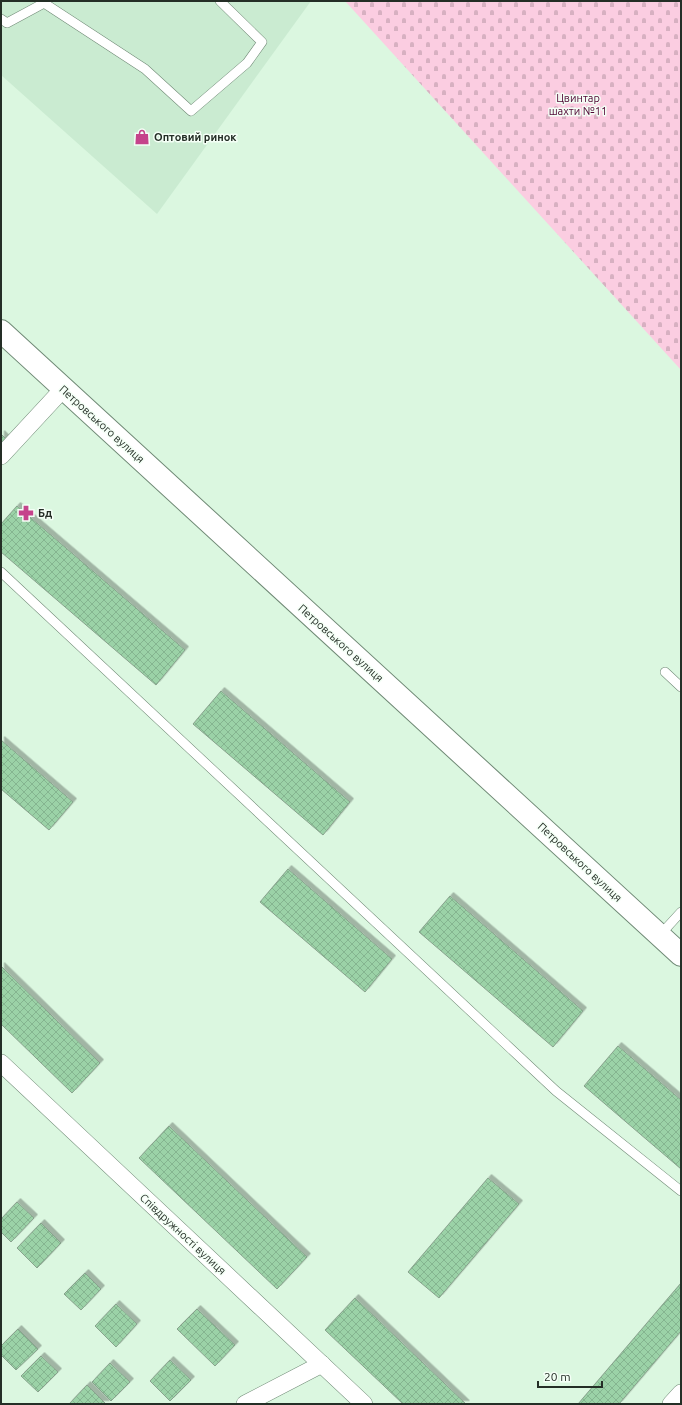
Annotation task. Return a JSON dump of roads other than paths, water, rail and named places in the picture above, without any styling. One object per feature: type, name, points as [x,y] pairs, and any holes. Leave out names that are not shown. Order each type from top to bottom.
[{"type":"main road","name":"Петровського вулиця","points":[[1,331],[681,955]]},
{"type":"street","points":[[1,456],[63,389]]},
{"type":"street","name":"Співдружності вулиця","points":[[1,1063],[364,1404]]},
{"type":"street","points":[[245,1404],[322,1364]]},
{"type":"street","points":[[671,1404],[681,1392]]},
{"type":"lane","points":[[1,19],[7,23],[44,3],[146,69],[191,111],[247,63],[262,42],[220,1]]},
{"type":"lane","points":[[1,572],[556,1091],[681,1191]]},
{"type":"lane","points":[[665,672],[681,687]]},
{"type":"lane","points":[[660,935],[681,912]]},
{"type":"place","name":"Оптовий ринок","points":[[142,137]]},
{"type":"place","name":"Бд","points":[[26,513]]},
{"type":"park label","name":"Цвинтар шахти №11","points":[[578,104]]}]
